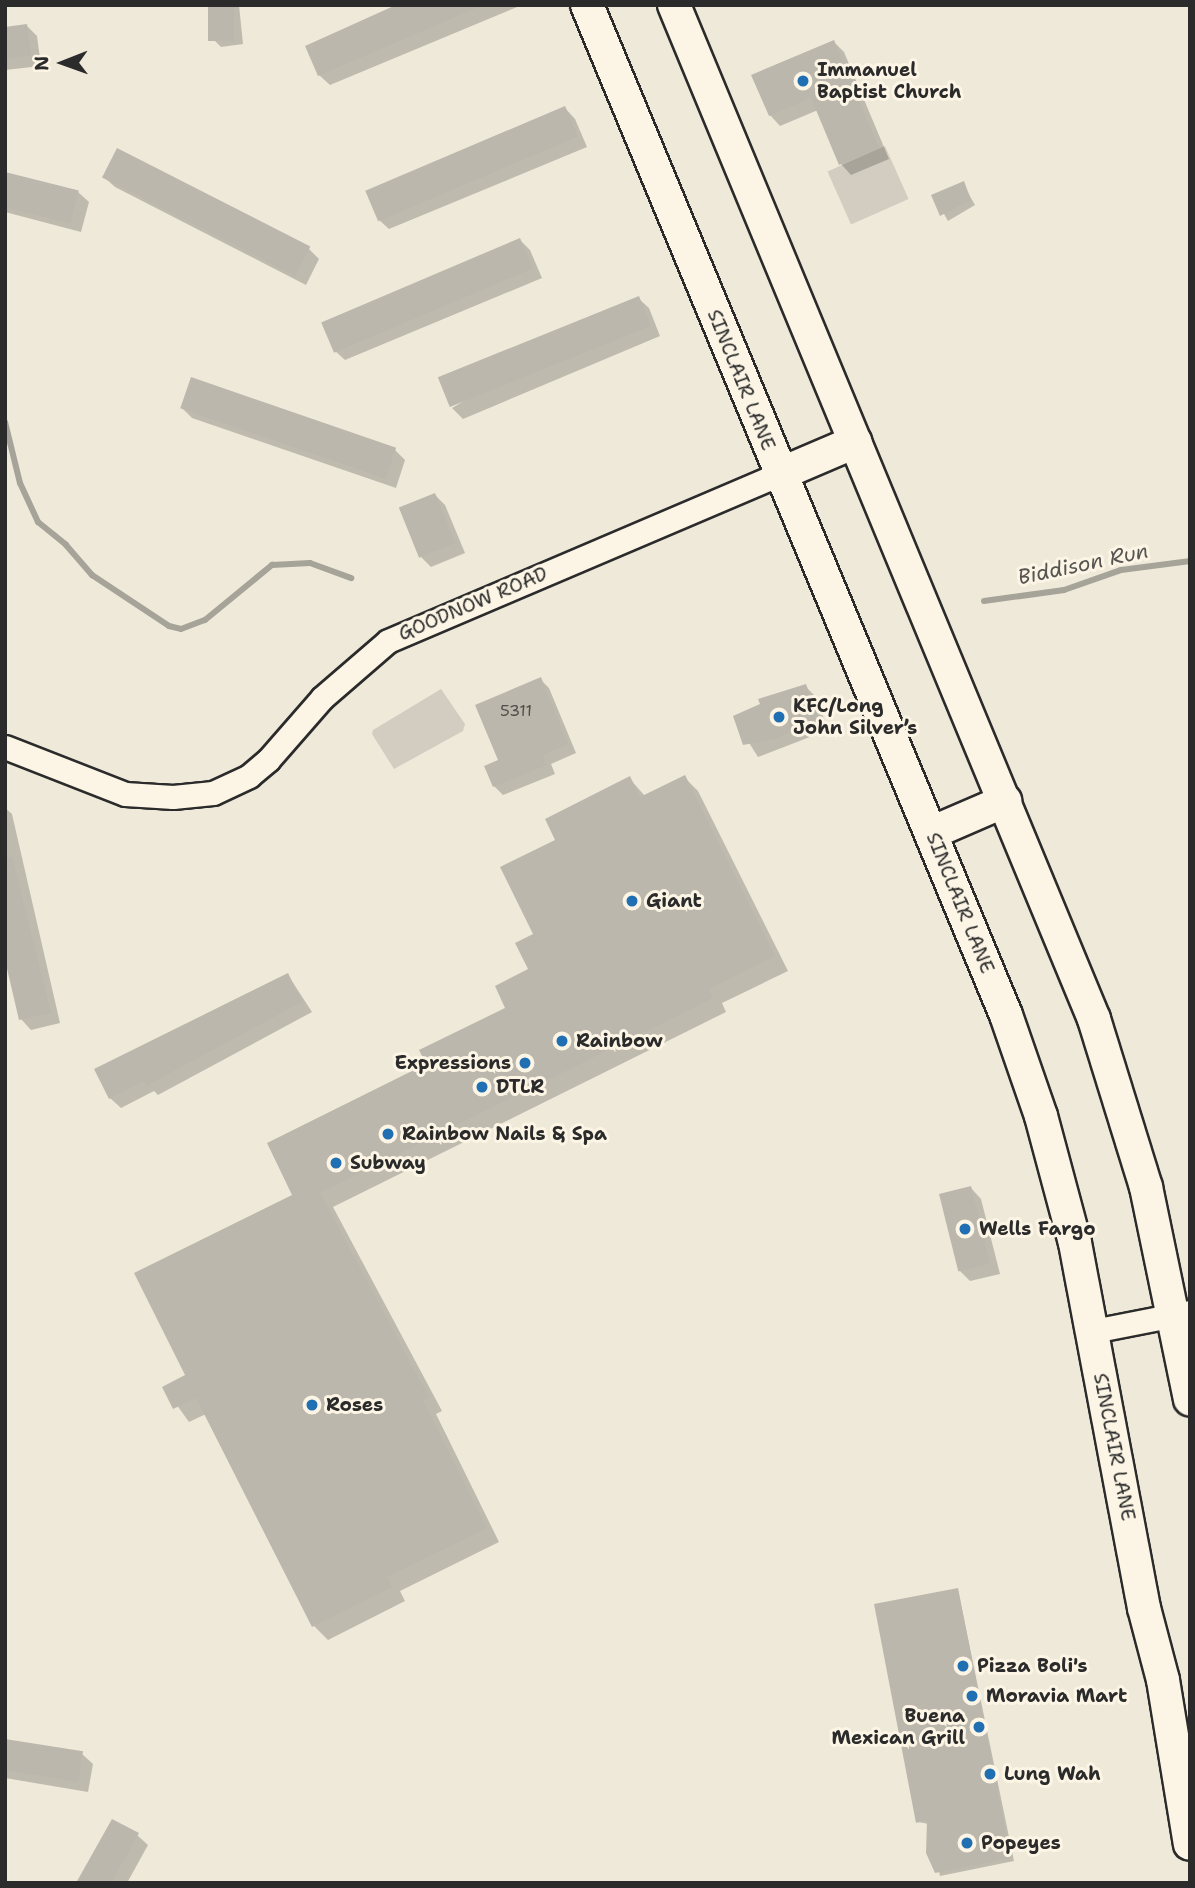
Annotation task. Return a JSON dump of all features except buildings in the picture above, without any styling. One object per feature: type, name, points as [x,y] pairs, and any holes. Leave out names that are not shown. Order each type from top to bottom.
[{"type":"street","name":"SINCLAIR LANE","points":[[587,5],[1006,1015],[1041,1116],[1093,1331],[1144,1608],[1163,1680],[1190,1844]]},
{"type":"street","points":[[674,5],[1069,953],[1114,1077],[1182,1314],[1190,1400]]},
{"type":"street","points":[[780,474],[855,442]]},
{"type":"street","name":"GOODNOW ROAD","points":[[5,747],[125,793],[173,797],[213,793],[249,776],[268,760],[322,698],[388,641],[780,474]]},
{"type":"street","points":[[931,833],[1005,801]]},
{"type":"street","points":[[1093,1331],[1182,1314]]},
{"type":"shaded area","points":[[885,146],[909,199],[851,225],[827,172]]},
{"type":"shaded area","points":[[441,689],[465,724],[463,731],[394,769],[372,734],[373,730]]},
{"type":"waterway","name":"Biddison Run","points":[[5,422],[20,483],[38,522],[66,545],[92,575],[169,626],[181,629],[205,620],[272,565],[310,563],[351,578]]},
{"type":"waterway","name":"Biddison Run","points":[[984,601],[1064,590],[1121,570],[1190,561]]},
{"type":"place","name":"Immanuel Baptist Church","points":[[803,81]]},
{"type":"place","name":"KFC/Long John Silver’s","points":[[779,717]]},
{"type":"place","name":"Giant","points":[[632,901]]},
{"type":"place","name":"Rainbow","points":[[562,1041]]},
{"type":"place","name":"Expressions","points":[[525,1063]]},
{"type":"place","name":"DTLR","points":[[482,1087]]},
{"type":"place","name":"Rainbow Nails & Spa","points":[[388,1134]]},
{"type":"place","name":"Subway","points":[[336,1163]]},
{"type":"place","name":"Wells Fargo","points":[[965,1229]]},
{"type":"place","name":"Roses","points":[[312,1405]]},
{"type":"place","name":"Pizza Boli's","points":[[963,1666]]},
{"type":"place","name":"Moravia Mart","points":[[972,1696]]},
{"type":"place","name":"Buena Mexican Grill","points":[[979,1727]]},
{"type":"place","name":"Lung Wah","points":[[990,1774]]},
{"type":"place","name":"Popeyes","points":[[967,1843]]}]
